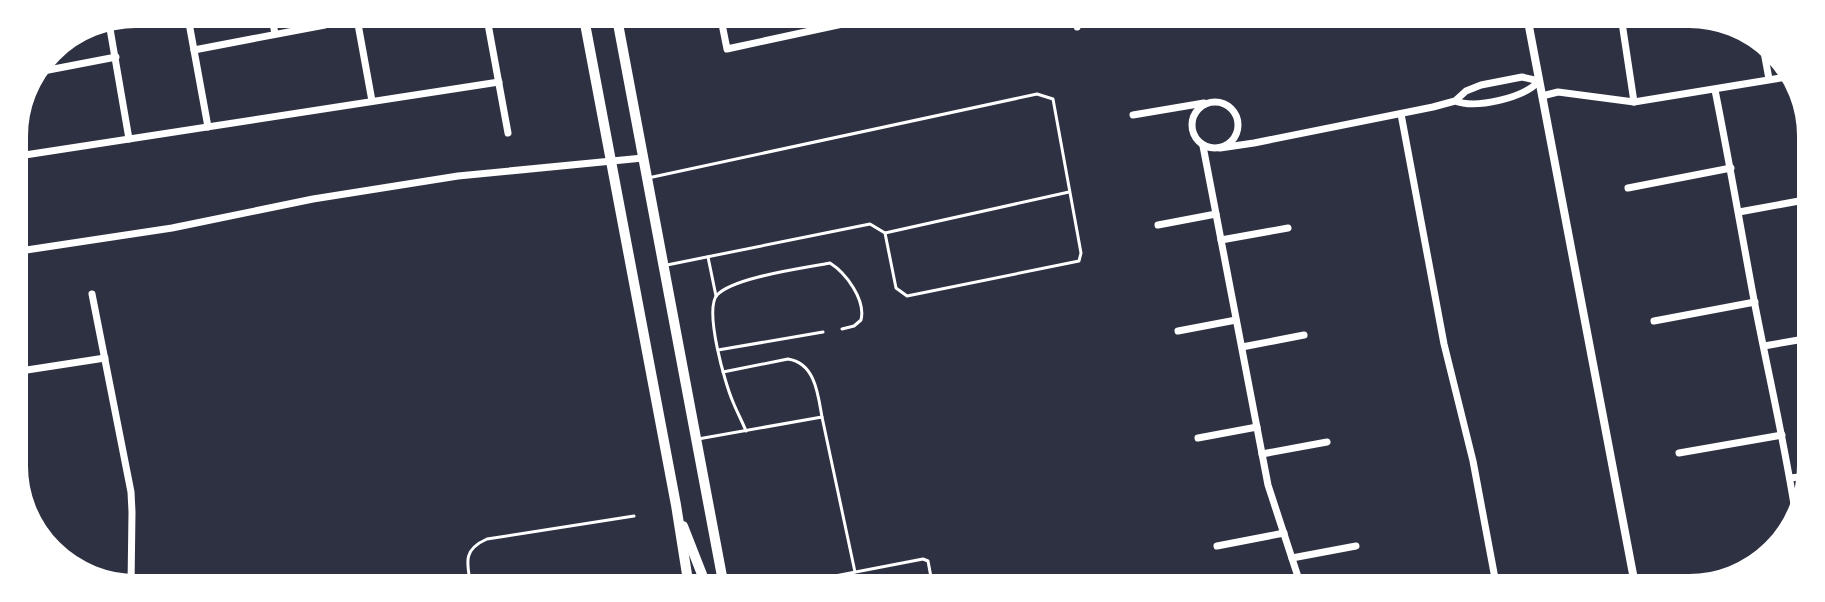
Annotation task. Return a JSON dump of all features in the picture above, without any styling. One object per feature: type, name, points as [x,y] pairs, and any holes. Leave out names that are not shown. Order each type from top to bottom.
[{"type":"main road","points":[[585,26],[687,576]]},
{"type":"main road","points":[[618,26],[722,576]]},
{"type":"main road","points":[[676,505],[703,576]]},
{"type":"street","points":[[190,26],[208,127]]},
{"type":"street","points":[[274,26],[275,34]]},
{"type":"street","points":[[194,50],[319,26]]},
{"type":"street","points":[[358,26],[372,101]]},
{"type":"street","points":[[488,26],[508,133]]},
{"type":"street","points":[[722,26],[727,49],[833,26]]},
{"type":"street","points":[[1529,26],[1633,576]]},
{"type":"street","points":[[1623,26],[1634,102]]},
{"type":"street","points":[[110,30],[129,139]]},
{"type":"street","points":[[1765,56],[1769,79]]},
{"type":"street","points":[[48,70],[116,57]]},
{"type":"street","points":[[1455,101],[1466,91],[1481,85],[1522,77],[1539,81]]},
{"type":"street","points":[[1542,96],[1558,92],[1634,102],[1782,77]]},
{"type":"street","points":[[1210,102],[1196,110],[1191,126],[1197,141],[1203,146],[1220,148],[1455,101],[1471,105],[1519,95],[1539,81]]},
{"type":"street","points":[[26,155],[499,82]]},
{"type":"street","points":[[1715,90],[1793,499]]},
{"type":"street","points":[[1133,115],[1210,102],[1226,104],[1237,116],[1238,124],[1234,139],[1220,148]]},
{"type":"street","points":[[1401,114],[1440,327],[1470,449],[1494,576]]},
{"type":"street","points":[[1203,146],[1268,485],[1298,576]]},
{"type":"street","points":[[26,250],[172,228],[313,199],[458,176],[643,158]]},
{"type":"street","points":[[1628,188],[1731,168]]},
{"type":"street","points":[[1739,212],[1799,201]]},
{"type":"street","points":[[1158,225],[1216,214]]},
{"type":"street","points":[[1221,240],[1288,228]]},
{"type":"street","points":[[92,294],[131,492],[131,576]]},
{"type":"street","points":[[1654,321],[1755,302]]},
{"type":"street","points":[[1178,331],[1236,320]]},
{"type":"street","points":[[1242,347],[1304,335]]},
{"type":"street","points":[[1764,346],[1799,340]]},
{"type":"street","points":[[26,370],[105,358]]},
{"type":"street","points":[[1198,438],[1257,427]]},
{"type":"street","points":[[1679,453],[1782,435]]},
{"type":"street","points":[[1262,454],[1327,442]]},
{"type":"street","points":[[1790,478],[1798,477]]},
{"type":"street","points":[[1217,546],[1284,533]]},
{"type":"street","points":[[1292,558],[1356,546]]},
{"type":"lane","points":[[647,179],[1037,94],[1053,99],[1081,253],[1079,261],[907,296],[896,288],[885,233]]},
{"type":"lane","points":[[664,266],[870,224],[885,233],[1070,192]]},
{"type":"lane","points":[[708,257],[716,296]]},
{"type":"lane","points":[[746,431],[732,400],[718,350],[712,305],[716,296],[726,288],[757,278],[830,263],[840,269],[862,307],[861,320],[854,326],[842,329]]},
{"type":"lane","points":[[718,350],[823,332]]},
{"type":"lane","points":[[723,372],[788,359],[797,360],[807,369],[817,388],[855,572]]},
{"type":"lane","points":[[696,440],[822,417]]},
{"type":"lane","points":[[469,576],[467,561],[470,551],[475,544],[487,539],[634,516]]},
{"type":"lane","points":[[834,576],[923,559],[928,561],[931,576]]}]
